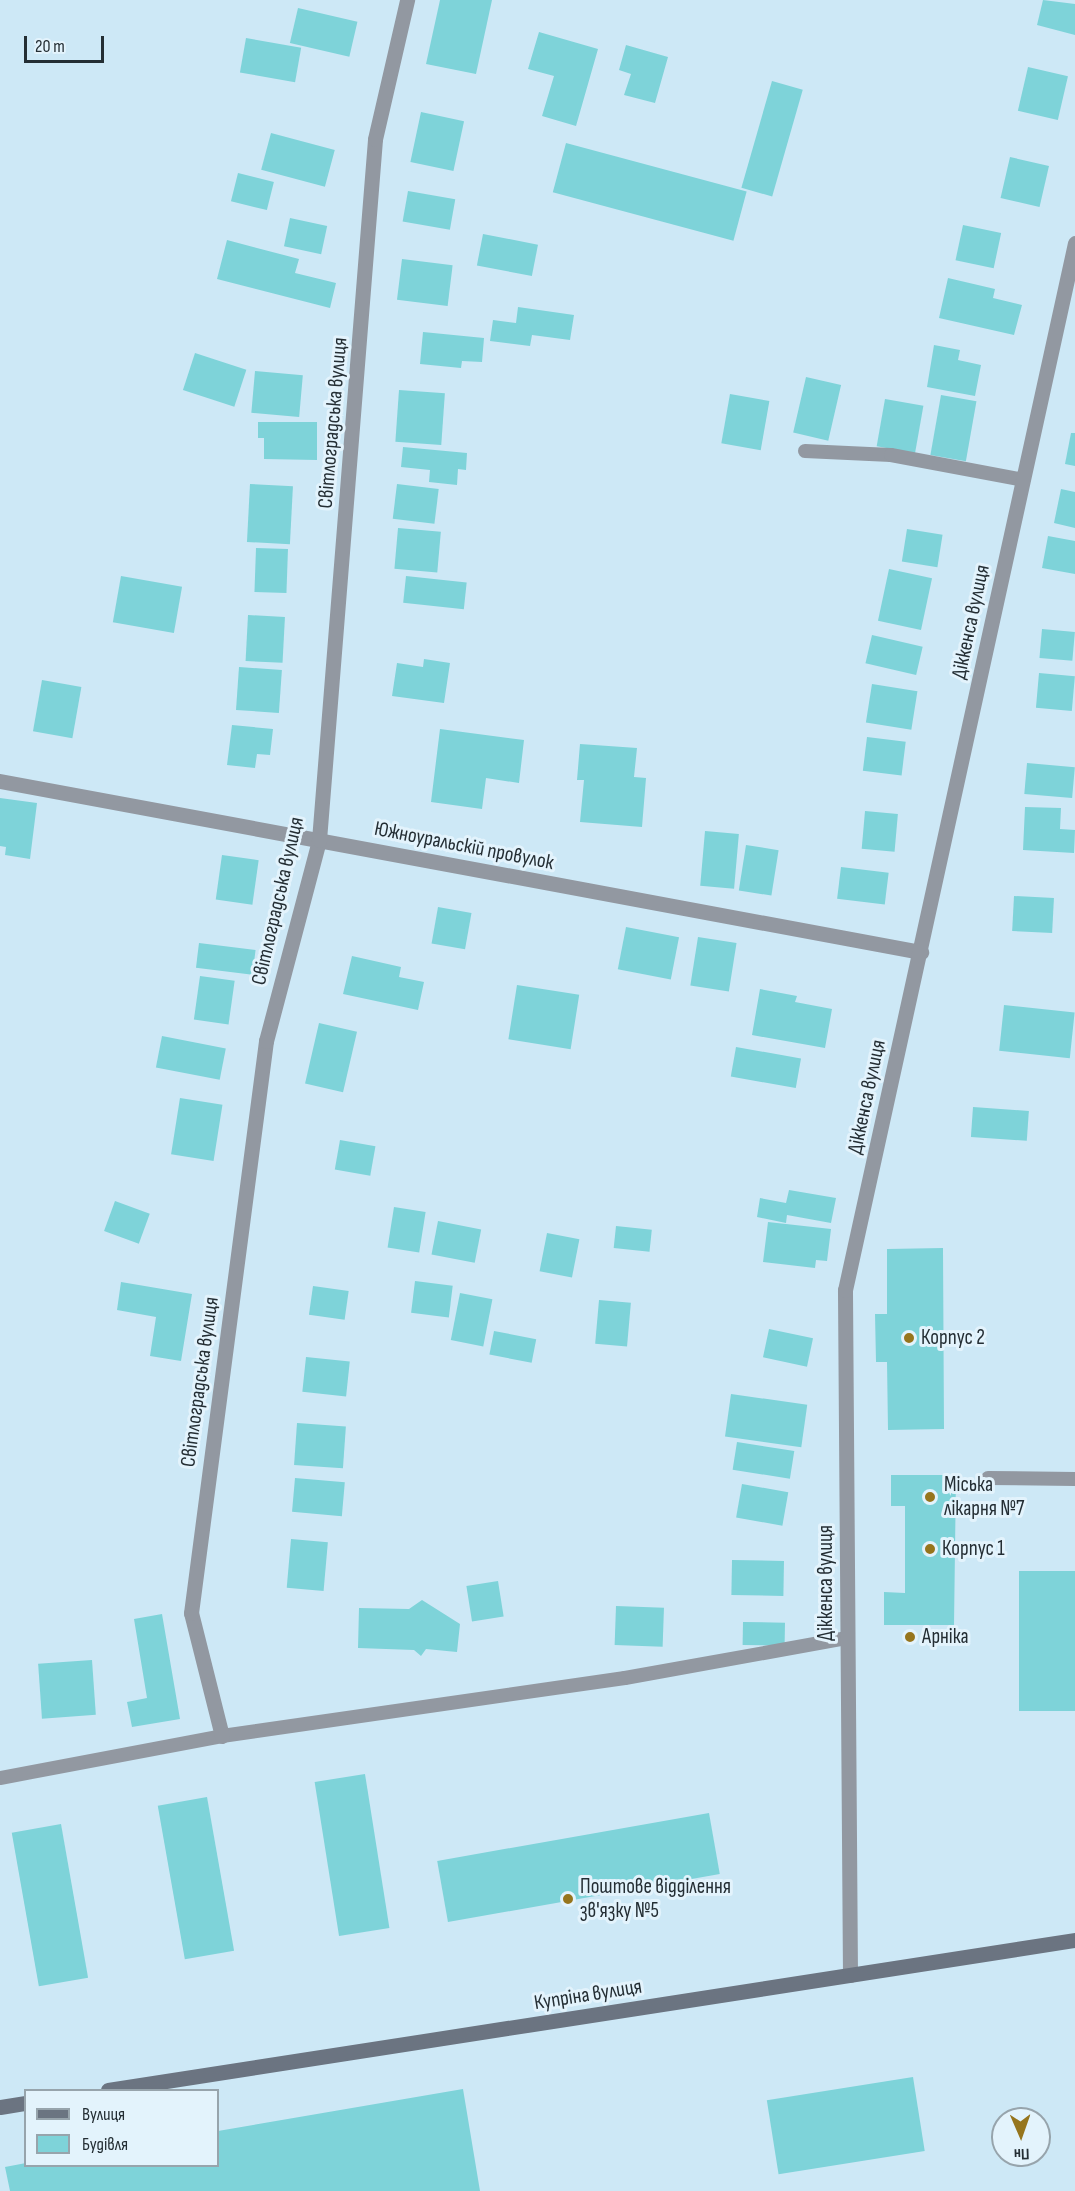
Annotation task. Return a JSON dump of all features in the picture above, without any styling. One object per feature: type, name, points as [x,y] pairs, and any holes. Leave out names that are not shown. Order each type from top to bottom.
[{"type":"main road","name":"Купріна вулиця","points":[[121,2089],[1075,1940]]},
{"type":"main road","points":[[0,2107],[24,2103]]},
{"type":"street","name":"Світлоградська вулиця","points":[[222,1736],[191,1613],[266,1041],[319,840],[375,139],[407,0]]},
{"type":"street","name":"Діккенса вулиця","points":[[850,1975],[845,1290],[1075,243]]},
{"type":"street","name":"Южноуральскій провулок","points":[[0,781],[921,952]]},
{"type":"lane","points":[[805,451],[891,455],[1024,480]]},
{"type":"lane","points":[[988,1478],[1075,1479]]},
{"type":"lane","points":[[0,1778],[222,1736],[625,1678],[847,1638]]},
{"type":"building","points":[[440,0],[492,0],[476,74],[426,64]]},
{"type":"building","points":[[1043,0],[1075,4],[1075,35],[1037,25]]},
{"type":"building","points":[[298,8],[357,22],[349,57],[290,43]]},
{"type":"building","points":[[539,32],[598,49],[576,126],[542,116],[554,76],[528,69]]},
{"type":"building","points":[[246,38],[301,48],[295,82],[240,72]]},
{"type":"building","points":[[626,45],[668,57],[655,103],[624,95],[631,74],[619,70]]},
{"type":"building","points":[[1028,67],[1068,76],[1058,120],[1018,111]]},
{"type":"building","points":[[772,81],[803,90],[772,197],[741,188]]},
{"type":"building","points":[[421,112],[464,121],[453,171],[410,162]]},
{"type":"building","points":[[271,133],[335,150],[325,187],[261,170]]},
{"type":"building","points":[[566,143],[747,191],[733,241],[553,192]]},
{"type":"building","points":[[1010,157],[1049,166],[1040,207],[1001,198]]},
{"type":"building","points":[[238,173],[274,182],[267,210],[231,201]]},
{"type":"building","points":[[408,191],[455,199],[450,230],[403,222]]},
{"type":"building","points":[[290,218],[327,226],[321,254],[284,246]]},
{"type":"building","points":[[963,225],[1001,233],[994,268],[956,260]]},
{"type":"building","points":[[483,234],[538,245],[532,276],[477,265]]},
{"type":"building","points":[[227,240],[299,259],[295,273],[336,283],[330,308],[217,279]]},
{"type":"building","points":[[402,259],[453,265],[448,306],[397,300]]},
{"type":"building","points":[[948,278],[995,289],[993,298],[1022,305],[1014,335],[939,318]]},
{"type":"building","points":[[518,307],[574,315],[570,340],[532,335],[530,346],[490,341],[493,320],[516,323]]},
{"type":"building","points":[[423,332],[484,338],[482,362],[462,361],[461,368],[420,364]]},
{"type":"building","points":[[934,345],[960,350],[958,360],[981,365],[975,396],[927,387]]},
{"type":"building","points":[[195,353],[246,370],[234,407],[183,390]]},
{"type":"building","points":[[255,371],[303,375],[299,417],[251,413]]},
{"type":"building","points":[[806,377],[841,385],[828,441],[793,433]]},
{"type":"building","points":[[399,390],[445,393],[441,445],[395,442]]},
{"type":"building","points":[[730,394],[769,401],[761,450],[721,443]]},
{"type":"building","points":[[941,395],[976,401],[966,461],[930,455]]},
{"type":"building","points":[[885,399],[923,406],[915,453],[877,446]]},
{"type":"building","points":[[258,422],[317,422],[317,460],[264,459],[264,438],[258,438]]},
{"type":"building","points":[[1071,433],[1075,433],[1075,466],[1065,464]]},
{"type":"building","points":[[403,447],[467,453],[466,470],[458,469],[457,485],[429,482],[430,470],[401,467]]},
{"type":"building","points":[[250,484],[293,486],[290,544],[247,542]]},
{"type":"building","points":[[397,484],[439,489],[434,524],[393,519]]},
{"type":"building","points":[[1061,489],[1075,492],[1075,528],[1054,523]]},
{"type":"building","points":[[398,528],[441,532],[437,573],[394,569]]},
{"type":"building","points":[[907,529],[943,535],[937,567],[902,562]]},
{"type":"building","points":[[1048,536],[1075,541],[1075,574],[1042,568]]},
{"type":"building","points":[[256,548],[288,549],[286,593],[254,592]]},
{"type":"building","points":[[889,569],[932,578],[921,630],[878,621]]},
{"type":"building","points":[[121,576],[182,587],[174,633],[113,622]]},
{"type":"building","points":[[406,576],[467,582],[464,609],[403,603]]},
{"type":"building","points":[[248,615],[285,617],[283,663],[246,661]]},
{"type":"building","points":[[1042,629],[1075,632],[1072,661],[1039,658]]},
{"type":"building","points":[[872,635],[923,647],[916,675],[865,663]]},
{"type":"building","points":[[424,659],[450,663],[444,703],[392,696],[397,663],[423,667]]},
{"type":"building","points":[[239,667],[282,670],[279,713],[236,710]]},
{"type":"building","points":[[1039,673],[1075,676],[1072,711],[1036,708]]},
{"type":"building","points":[[42,680],[81,687],[72,738],[33,731]]},
{"type":"building","points":[[872,684],[917,691],[911,730],[866,723]]},
{"type":"building","points":[[232,725],[273,729],[270,755],[257,754],[255,768],[227,765]]},
{"type":"building","points":[[440,729],[524,740],[519,783],[486,778],[482,809],[431,802]]},
{"type":"building","points":[[867,737],[906,742],[902,775],[863,771]]},
{"type":"building","points":[[580,744],[637,748],[634,777],[646,778],[642,827],[580,822],[584,780],[577,780]]},
{"type":"building","points":[[1027,763],[1075,767],[1072,798],[1024,794]]},
{"type":"building","points":[[0,798],[37,803],[30,859],[5,855],[6,847],[0,846]]},
{"type":"building","points":[[1025,807],[1061,808],[1060,829],[1075,830],[1074,853],[1023,850]]},
{"type":"building","points":[[865,811],[898,814],[895,852],[862,849]]},
{"type":"building","points":[[705,831],[739,834],[734,889],[700,886]]},
{"type":"building","points":[[746,845],[779,850],[771,896],[739,890]]},
{"type":"building","points":[[222,855],[259,860],[252,905],[216,900]]},
{"type":"building","points":[[841,867],[889,873],[885,905],[837,899]]},
{"type":"building","points":[[1014,896],[1054,898],[1052,933],[1012,931]]},
{"type":"building","points":[[438,907],[471,913],[465,949],[432,943]]},
{"type":"building","points":[[626,927],[679,937],[671,980],[618,969]]},
{"type":"building","points":[[698,937],[737,943],[729,991],[690,985]]},
{"type":"building","points":[[199,943],[256,950],[253,975],[196,968]]},
{"type":"building","points":[[352,956],[401,967],[399,977],[424,982],[418,1010],[343,994]]},
{"type":"building","points":[[200,976],[235,981],[229,1024],[194,1020]]},
{"type":"building","points":[[517,985],[579,995],[571,1049],[508,1039]]},
{"type":"building","points":[[760,989],[797,996],[795,1002],[832,1009],[825,1048],[752,1035]]},
{"type":"building","points":[[1004,1005],[1075,1012],[1070,1058],[999,1051]]},
{"type":"building","points":[[319,1023],[357,1032],[343,1092],[305,1083]]},
{"type":"building","points":[[162,1036],[226,1048],[220,1080],[156,1067]]},
{"type":"building","points":[[736,1047],[801,1058],[796,1088],[731,1077]]},
{"type":"building","points":[[180,1098],[222,1105],[214,1161],[171,1154]]},
{"type":"building","points":[[973,1107],[1029,1111],[1027,1141],[971,1137]]},
{"type":"building","points":[[340,1140],[375,1146],[370,1176],[335,1170]]},
{"type":"building","points":[[789,1190],[836,1198],[831,1223],[787,1215],[786,1223],[757,1217],[760,1198],[786,1203]]},
{"type":"building","points":[[115,1201],[150,1214],[139,1244],[104,1231]]},
{"type":"building","points":[[394,1207],[426,1212],[419,1253],[388,1247]]},
{"type":"building","points":[[438,1221],[481,1229],[475,1263],[432,1254]]},
{"type":"building","points":[[768,1222],[831,1229],[827,1261],[816,1260],[815,1268],[763,1262]]},
{"type":"building","points":[[616,1226],[652,1230],[650,1252],[614,1248]]},
{"type":"building","points":[[547,1233],[579,1239],[572,1278],[540,1271]]},
{"type":"building","name":"Корпус 2","points":[[943,1248],[944,1429],[888,1430],[887,1362],[876,1362],[875,1314],[887,1314],[887,1249]]},
{"type":"building","points":[[415,1281],[453,1286],[449,1317],[411,1313]]},
{"type":"building","points":[[121,1282],[192,1294],[181,1361],[150,1356],[156,1317],[117,1310]]},
{"type":"building","points":[[313,1286],[349,1291],[345,1320],[309,1315]]},
{"type":"building","points":[[460,1293],[492,1299],[483,1346],[451,1340]]},
{"type":"building","points":[[599,1300],[631,1303],[627,1347],[595,1344]]},
{"type":"building","points":[[769,1329],[813,1338],[807,1367],[763,1357]]},
{"type":"building","points":[[494,1331],[536,1339],[532,1363],[489,1355]]},
{"type":"building","points":[[306,1357],[350,1362],[346,1396],[302,1392]]},
{"type":"building","points":[[731,1394],[807,1405],[801,1447],[725,1437]]},
{"type":"building","points":[[297,1423],[346,1426],[343,1468],[294,1465]]},
{"type":"building","points":[[737,1442],[794,1451],[790,1479],[733,1470]]},
{"type":"building","name":"Корпус 1","points":[[891,1475],[956,1475],[954,1625],[884,1625],[884,1592],[905,1593],[905,1506],[891,1506]]},
{"type":"building","points":[[295,1478],[345,1482],[342,1516],[292,1512]]},
{"type":"building","points":[[742,1484],[788,1492],[782,1526],[736,1517]]},
{"type":"building","points":[[291,1539],[328,1542],[324,1591],[287,1588]]},
{"type":"building","points":[[732,1560],[784,1561],[783,1596],[731,1595]]},
{"type":"building","points":[[1019,1571],[1075,1571],[1075,1711],[1019,1711]]},
{"type":"building","points":[[498,1581],[504,1617],[472,1622],[466,1586]]},
{"type":"building","points":[[422,1600],[460,1624],[457,1652],[426,1649],[421,1656],[414,1650],[358,1648],[359,1608],[409,1609]]},
{"type":"building","points":[[616,1606],[664,1608],[663,1647],[615,1645]]},
{"type":"building","points":[[162,1614],[180,1719],[132,1727],[127,1702],[147,1698],[134,1619]]},
{"type":"building","points":[[743,1622],[785,1623],[785,1646],[743,1645]]},
{"type":"building","points":[[92,1660],[96,1715],[42,1719],[38,1664]]},
{"type":"building","points":[[365,1774],[389,1928],[339,1936],[315,1782]]},
{"type":"building","points":[[207,1797],[234,1951],[185,1959],[158,1806]]},
{"type":"building","points":[[709,1813],[720,1874],[448,1922],[437,1861]]},
{"type":"building","points":[[61,1824],[88,1978],[39,1986],[12,1833]]},
{"type":"building","points":[[913,2077],[925,2151],[779,2174],[767,2100]]},
{"type":"building","points":[[463,2089],[480,2191],[10,2191],[5,2167],[24,2163],[24,2167],[219,2167],[219,2131]]},
{"type":"place","name":"Корпус 2","points":[[909,1338]]},
{"type":"place","name":"Міська лікарня №7","points":[[930,1497]]},
{"type":"place","name":"Корпус 1","points":[[930,1549]]},
{"type":"place","name":"Арніка","points":[[910,1637]]},
{"type":"place","name":"Поштове відділення зв'язку №5","points":[[568,1899]]}]
